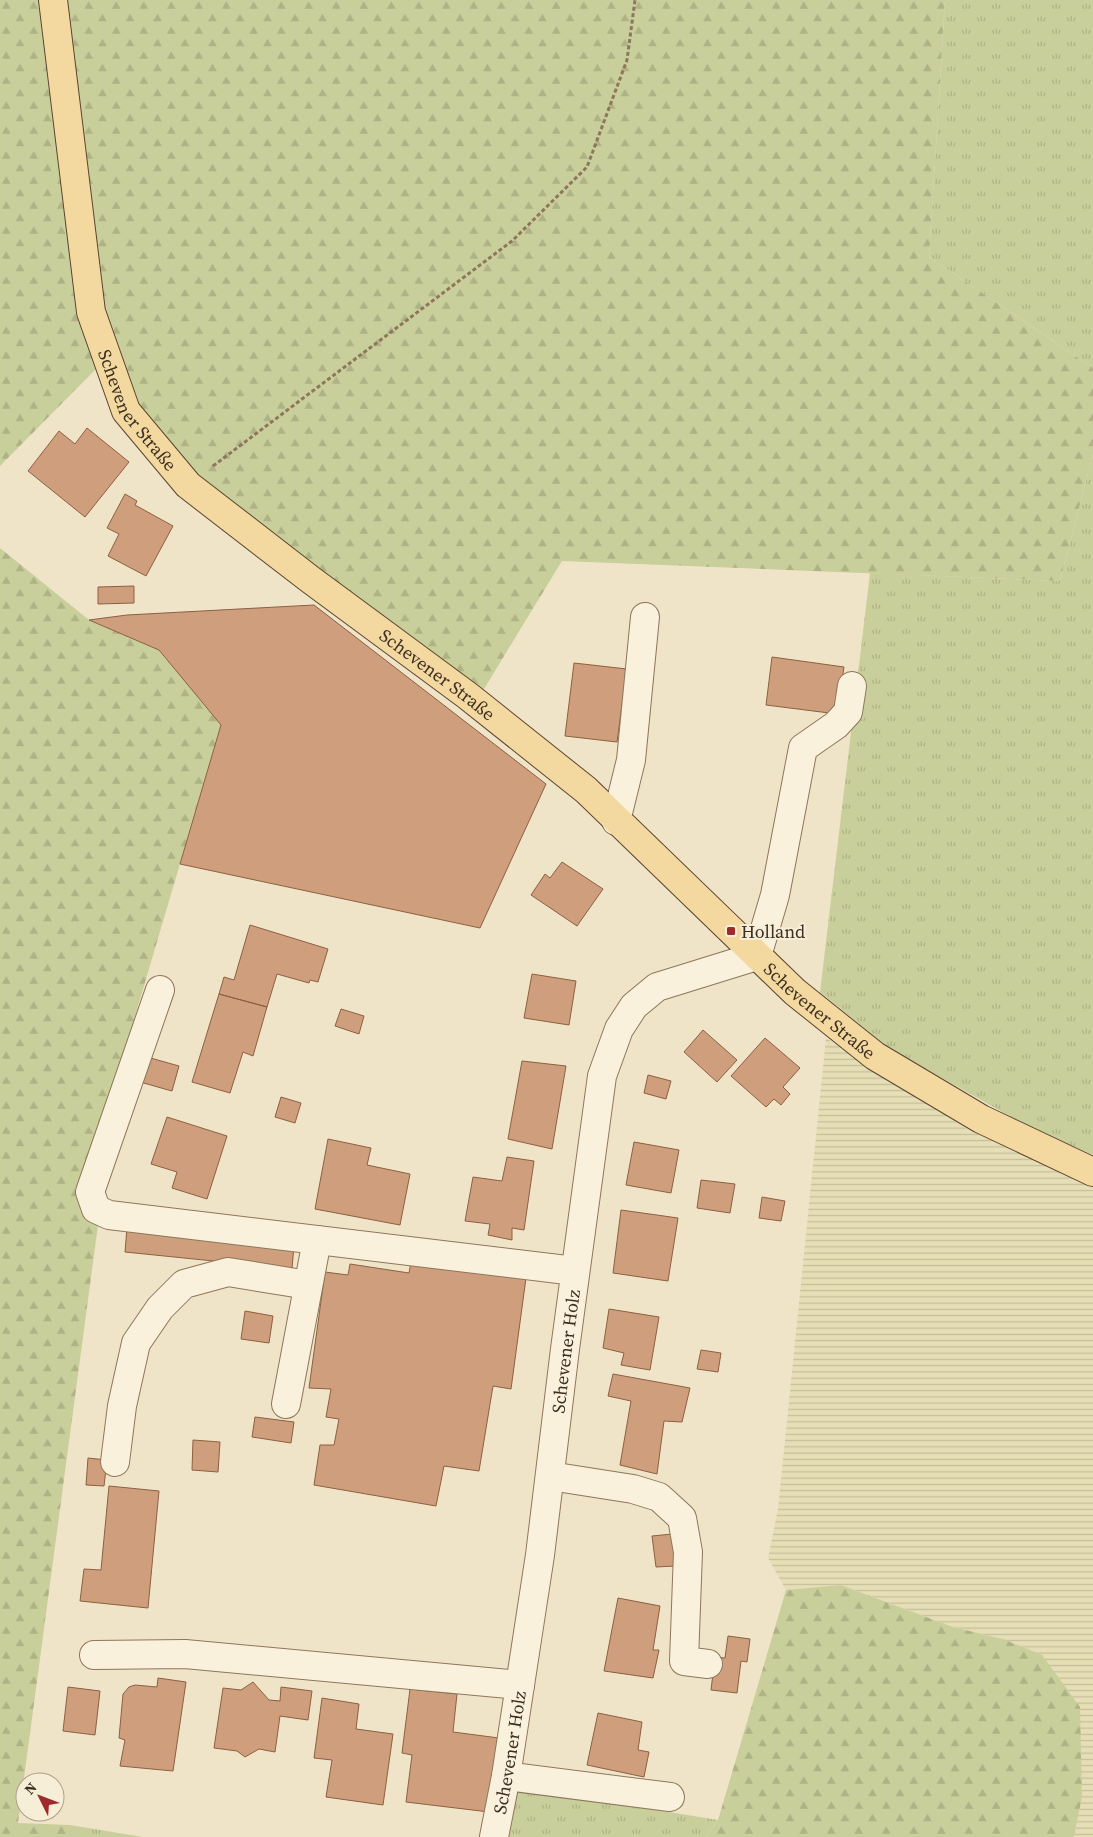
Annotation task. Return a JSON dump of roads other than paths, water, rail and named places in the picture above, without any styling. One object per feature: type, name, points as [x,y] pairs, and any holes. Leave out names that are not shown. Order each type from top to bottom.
[{"type":"main road","name":"Schevener Straße","points":[[53,0],[91,312],[126,412],[188,485],[311,580],[468,696],[586,790],[816,1011],[875,1056],[982,1119],[1093,1172]]},
{"type":"lane","points":[[616,820],[631,760],[645,617]]},
{"type":"lane","points":[[758,956],[775,895],[803,748],[836,725],[848,712],[852,686]]},
{"type":"lane","name":"Schevener Holz","points":[[494,1837],[506,1776],[550,1476],[575,1271],[602,1076],[619,1029],[634,1006],[657,987],[758,956]]},
{"type":"lane","points":[[160,990],[90,1192],[96,1209],[109,1216],[575,1271]]},
{"type":"lane","points":[[286,1404],[317,1240]]},
{"type":"lane","points":[[115,1462],[122,1406],[136,1343],[160,1308],[184,1284],[228,1272],[308,1285]]},
{"type":"lane","points":[[550,1476],[634,1489],[659,1497],[682,1518],[688,1552],[684,1661],[708,1664]]},
{"type":"lane","points":[[94,1655],[185,1654],[520,1685]]},
{"type":"lane","points":[[506,1776],[670,1797]]},
{"type":"place","name":"Holland","points":[[731,931]]}]
